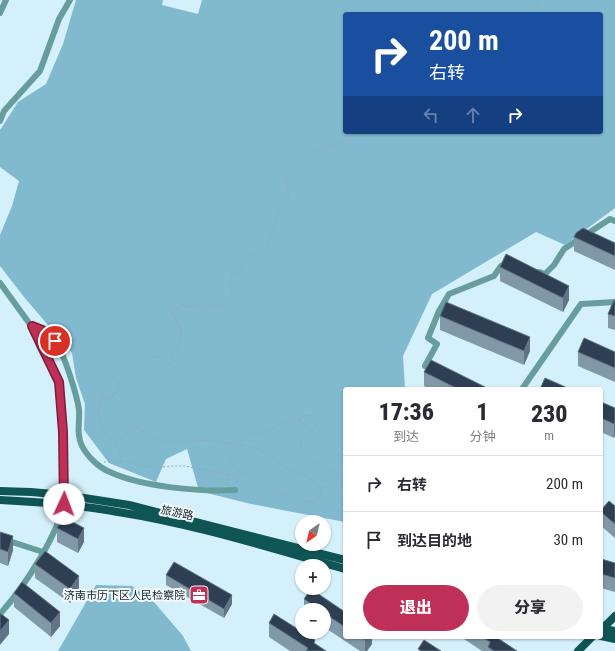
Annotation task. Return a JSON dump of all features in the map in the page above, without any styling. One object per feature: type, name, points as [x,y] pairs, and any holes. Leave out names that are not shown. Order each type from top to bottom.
[{"type":"main road","name":"旅游路","points":[[0,492],[65,495],[130,505],[343,559]]},
{"type":"main road","name":"旅游路","points":[[0,500],[64,504],[119,512],[214,532],[343,568]]},
{"type":"main road","points":[[603,629],[615,616]]},
{"type":"main road","points":[[603,630],[615,631]]},
{"type":"main road","points":[[603,631],[615,639]]},
{"type":"main road","points":[[578,651],[590,639]]},
{"type":"street","points":[[0,13],[6,0]]},
{"type":"street","points":[[0,121],[4,111],[40,71],[59,19],[70,0]]},
{"type":"street","points":[[531,269],[545,274],[554,265],[564,249],[610,219],[615,221]]},
{"type":"street","points":[[439,372],[425,366],[437,344],[428,338],[439,311],[449,294],[494,276],[501,266],[511,261]]},
{"type":"street","points":[[0,284],[32,326],[59,382],[63,432],[65,495],[64,504],[54,534],[10,603],[0,614]]},
{"type":"street","points":[[523,387],[581,304],[615,302]]},
{"type":"street","points":[[32,326],[42,330],[55,341],[62,355],[73,386],[79,410],[78,429],[82,445],[89,457],[98,465],[109,472],[143,482],[172,487],[216,491],[235,490]]},
{"type":"street","points":[[0,538],[43,552]]},
{"type":"path","points":[[533,12],[540,0]]},
{"type":"path","points":[[122,462],[119,450],[115,443],[106,435],[99,420],[98,411],[98,403],[102,397],[111,400],[114,393],[120,391],[117,386],[119,383],[118,380],[114,380],[115,375],[122,371],[126,372],[132,370],[133,365],[142,355],[149,358],[160,356],[164,363],[171,365],[173,358],[172,355],[178,348],[182,335],[172,311],[180,308],[182,304],[191,307],[192,304],[202,306],[204,302],[214,307],[227,302],[232,294],[230,284],[231,275],[235,272],[240,276],[242,273],[240,269],[252,254],[261,252],[267,247],[273,233],[280,204],[285,202],[289,194],[286,181],[291,172],[299,163],[306,161],[315,150],[332,146],[346,140],[350,141],[360,134]]},
{"type":"path","points":[[307,414],[313,416],[317,420],[316,426],[311,433],[301,441],[300,447],[302,452],[311,461],[317,461],[321,467],[330,469],[338,474],[338,479],[332,486],[322,489],[322,493],[319,498],[314,501],[307,502],[276,492],[251,476],[242,473],[230,461],[229,456],[237,450],[242,439],[248,434],[261,434],[291,420],[300,420],[307,414]]},
{"type":"path","points":[[300,420],[302,425],[312,431]]},
{"type":"path","points":[[115,443],[136,426],[156,439],[178,442],[212,440],[259,449],[287,468],[299,474],[308,476],[322,489]]},
{"type":"path","points":[[98,465],[103,462],[122,462],[154,468],[185,466],[238,476]]},
{"type":"path","points":[[235,490],[238,476],[242,473]]},
{"type":"path","points":[[226,490],[230,475]]},
{"type":"shaded area","points":[[76,0],[163,0],[162,5],[198,14],[202,0],[615,0],[615,208],[565,245],[536,232],[432,294],[403,356],[405,387],[343,387],[343,522],[331,519],[331,515],[308,515],[251,504],[199,491],[187,449],[166,459],[156,482],[109,463],[84,430],[85,404],[76,378],[72,353],[24,297],[0,266],[0,235],[12,206],[19,181],[0,167],[0,130],[18,102],[46,84],[63,44]]},
{"type":"shaded area","points":[[96,585],[132,586],[154,602],[183,636],[191,651],[58,651]]},
{"type":"building","points":[[583,228],[615,243],[615,256],[574,237],[576,233]]},
{"type":"building","points":[[506,254],[569,286],[563,298],[500,267]]},
{"type":"building","points":[[614,300],[615,301],[615,316],[608,314]]},
{"type":"building","points":[[446,302],[530,337],[524,351],[440,316]]},
{"type":"building","points":[[584,338],[615,352],[615,368],[578,352]]},
{"type":"building","points":[[431,360],[485,387],[454,387],[424,372]]},
{"type":"building","points":[[545,378],[565,387],[541,387]]},
{"type":"building","points":[[603,403],[615,408],[614,424],[603,419]]},
{"type":"building","points":[[609,501],[615,506],[615,524],[603,514],[603,508]]},
{"type":"building","points":[[63,517],[84,528],[78,539],[57,528]]},
{"type":"building","points":[[0,532],[13,536],[8,552],[0,549]]},
{"type":"building","points":[[45,551],[79,576],[70,589],[35,564]]},
{"type":"building","points":[[603,560],[615,563],[615,578],[603,575]]},
{"type":"building","points":[[174,562],[232,595],[224,609],[166,575]]},
{"type":"building","points":[[22,582],[60,612],[51,623],[14,593]]},
{"type":"building","points":[[307,595],[320,595],[343,611],[343,626],[331,618],[331,603],[310,603],[304,599]]},
{"type":"building","points":[[0,613],[9,620],[0,631]]},
{"type":"building","points":[[274,614],[295,627],[295,639],[313,639],[315,640],[314,643],[326,651],[306,651],[308,648],[269,623]]},
{"type":"building","points":[[485,639],[499,639],[517,651],[494,651],[488,647],[490,642]]},
{"type":"building","points":[[424,640],[441,651],[421,651],[418,649]]},
{"type":"place","name":"济南市历下区人民检察院","points":[[199,595]]},
{"type":"route","points":[[55,341],[42,330],[32,326],[59,382],[65,469],[64,504]]}]
